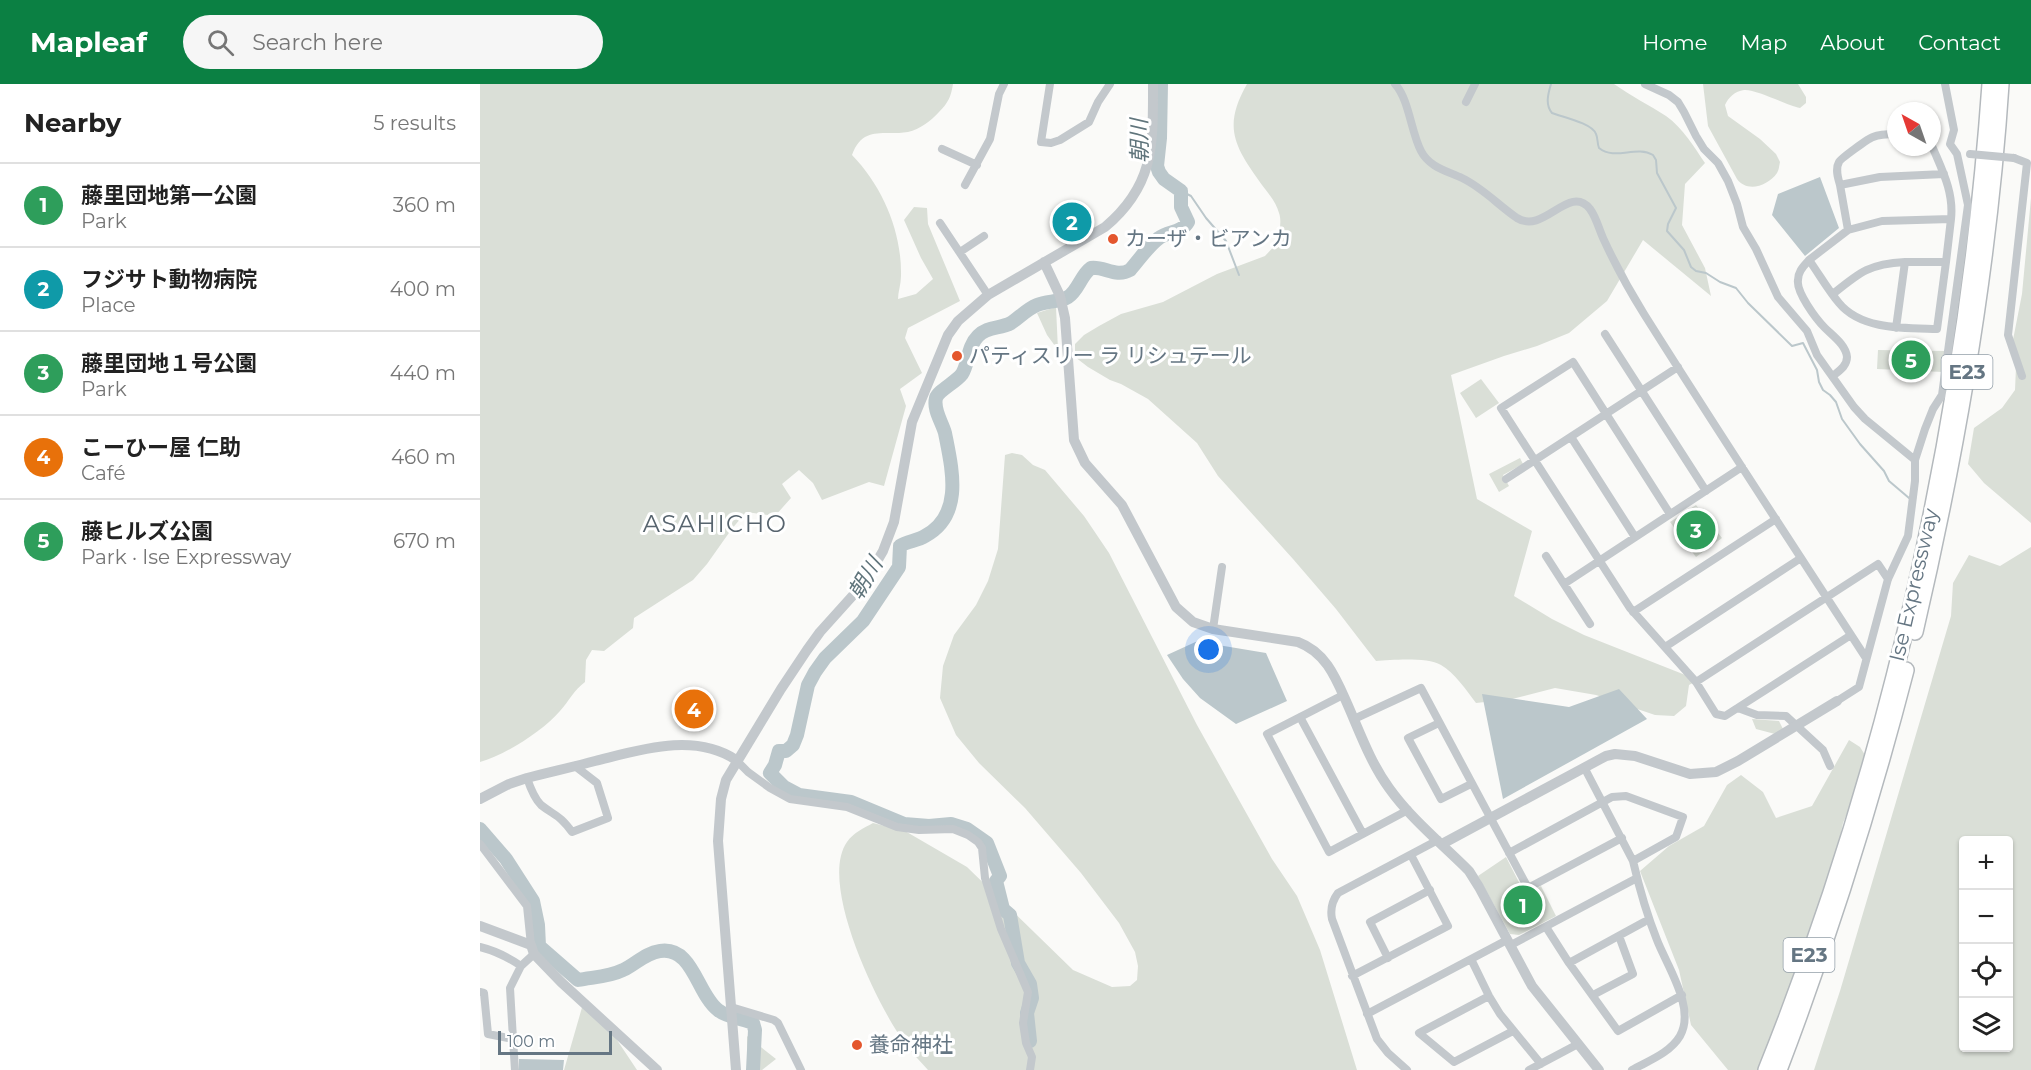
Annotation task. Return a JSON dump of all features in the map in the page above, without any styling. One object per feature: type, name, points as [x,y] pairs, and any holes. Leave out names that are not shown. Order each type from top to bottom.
[{"type":"highway","name":"Ise Expressway","points":[[1766,1070],[1882,763],[1905,654],[1946,433],[1976,227],[1989,84]]},
{"type":"highway","name":"Ise Expressway","points":[[1905,654],[1940,524],[1976,317],[1989,228],[2001,84]]},
{"type":"highway","name":"Ise Expressway","points":[[1779,1070],[1821,953],[1852,841]]},
{"type":"street","points":[[965,185],[990,140],[999,94],[1004,84]]},
{"type":"street","points":[[1050,84],[1041,142],[1051,143],[1089,122],[1110,84]]},
{"type":"street","points":[[736,1070],[718,841],[723,789],[736,760],[807,650],[865,582],[877,564],[894,522],[912,422],[948,335],[958,321],[988,296],[1105,227],[1121,214],[1142,179],[1152,147],[1153,84]]},
{"type":"street","points":[[1395,84],[1401,93],[1421,153],[1430,163],[1488,194],[1518,219],[1529,222],[1539,221],[1566,203],[1575,201],[1585,205],[1591,211],[1604,241],[1638,304],[1866,658]]},
{"type":"street","points":[[1466,102],[1475,84]]},
{"type":"street","points":[[1645,84],[1669,95],[1678,102],[1704,149],[1718,163],[1734,196],[1743,226],[1778,297],[1807,332],[1817,355],[1834,375],[1864,419],[1915,460]]},
{"type":"street","points":[[1407,1070],[1382,1047],[1352,976],[1332,920],[1334,898],[1338,893],[1490,818],[1606,756],[1622,754],[1635,756],[1690,774],[1707,774],[1726,768],[1859,687],[1888,579],[1908,536],[1916,481],[1915,460],[1933,409],[1942,395],[1968,206],[1957,154],[1950,144],[1954,130],[1945,84]]},
{"type":"street","points":[[1848,230],[1837,169],[1839,162],[1871,137],[1887,134]]},
{"type":"street","points":[[942,149],[977,165]]},
{"type":"street","points":[[1957,154],[2013,158],[2027,163],[2008,335],[2022,376]]},
{"type":"street","points":[[1809,260],[1847,312],[1896,328],[1937,329],[1953,204],[1950,189],[1936,156]]},
{"type":"street","points":[[1840,185],[1880,177],[1944,174]]},
{"type":"street","points":[[1834,375],[1845,366],[1847,358],[1844,348],[1813,313],[1799,289],[1797,280],[1800,270],[1809,260],[1848,230],[1882,221],[1951,219]]},
{"type":"street","points":[[940,223],[988,296]]},
{"type":"street","points":[[960,252],[984,236]]},
{"type":"street","points":[[1949,245],[1962,247]]},
{"type":"street","points":[[1044,262],[1061,301],[1074,440],[1080,456],[1118,500],[1176,607],[1193,622],[1213,629],[1305,644],[1316,651],[1329,665],[1382,778],[1408,810],[1469,871],[1538,994],[1599,1070]]},
{"type":"street","points":[[1833,294],[1864,270],[1875,266],[1905,262],[1946,262]]},
{"type":"street","points":[[1896,328],[1905,262]]},
{"type":"street","points":[[1605,334],[1706,491]]},
{"type":"street","points":[[1670,514],[1573,362],[1501,408],[1633,612],[1696,682],[1716,714],[1725,716],[1851,635]]},
{"type":"street","points":[[1506,479],[1678,367]]},
{"type":"street","points":[[1571,437],[1635,537]]},
{"type":"street","points":[[1564,584],[1742,467]]},
{"type":"street","points":[[1633,612],[1776,519]]},
{"type":"street","points":[[1546,556],[1590,624]]},
{"type":"street","points":[[1665,647],[1801,558]]},
{"type":"street","points":[[1696,682],[1878,564],[1888,579]]},
{"type":"street","points":[[1213,629],[1222,567]]},
{"type":"street","points":[[1354,719],[1421,688],[1528,888],[1622,838]]},
{"type":"street","points":[[1343,694],[1267,734],[1329,852],[1408,810]]},
{"type":"street","points":[[1738,708],[1757,715],[1786,716],[1823,750],[1830,766]]},
{"type":"street","points":[[1300,717],[1363,834]]},
{"type":"street","points":[[1438,723],[1408,738],[1441,799],[1471,784]]},
{"type":"street","points":[[480,799],[509,784],[527,778],[651,748],[675,745],[711,748],[736,760],[763,783],[790,799],[847,807],[897,827],[919,830],[953,829],[968,835],[982,848],[985,878],[1001,929],[1028,992],[1023,1023],[1026,1043],[1032,1056],[1030,1070]]},
{"type":"street","points":[[527,778],[541,804],[561,818],[572,832],[580,830],[608,818],[597,783],[575,766]]},
{"type":"street","points":[[1584,767],[1633,861],[1657,940],[1682,994],[1684,1020],[1682,1033],[1677,1042],[1632,1070]]},
{"type":"street","points":[[1509,853],[1612,797],[1626,796],[1683,817],[1676,837],[1633,861]]},
{"type":"street","points":[[480,844],[527,906],[533,949],[510,988],[515,1070]]},
{"type":"street","points":[[1352,976],[1448,926],[1411,855]]},
{"type":"street","points":[[1367,1014],[1471,959],[1546,927],[1637,878]]},
{"type":"street","points":[[1388,957],[1370,922],[1430,890]]},
{"type":"street","points":[[1569,963],[1644,922]]},
{"type":"street","points":[[480,926],[533,949],[561,982],[657,1070]]},
{"type":"street","points":[[1546,927],[1618,1031],[1682,994]]},
{"type":"street","points":[[1593,995],[1633,974],[1619,936]]},
{"type":"street","points":[[480,947],[496,951],[521,966]]},
{"type":"street","points":[[1471,959],[1489,996],[1513,1031],[1541,1064]]},
{"type":"street","points":[[480,992],[484,993],[484,1034],[513,1039]]},
{"type":"street","points":[[1489,996],[1419,1034],[1454,1062],[1513,1031]]},
{"type":"street","points":[[731,1011],[774,1020],[778,1023],[801,1070]]},
{"type":"street","points":[[1529,1070],[1578,1044]]},
{"type":"shaded area","points":[[480,84],[953,84],[947,103],[925,124],[908,132],[868,136],[862,139],[852,155],[873,181],[894,227],[900,259],[901,279],[898,299],[916,294],[933,279],[904,220],[914,207],[927,208],[928,224],[960,301],[908,328],[905,338],[922,373],[900,389],[906,406],[884,486],[869,482],[822,500],[813,483],[799,470],[782,484],[791,498],[775,516],[746,512],[693,580],[634,618],[633,628],[604,651],[592,650],[586,660],[585,682],[553,719],[512,748],[480,762]]},
{"type":"shaded area","points":[[1247,84],[1614,84],[1666,116],[1683,132],[1697,151],[1705,163],[1685,184],[1682,225],[1705,268],[1711,296],[1643,240],[1607,301],[1569,333],[1451,375],[1477,499],[1532,531],[1514,596],[1584,635],[1698,680],[1689,685],[1686,706],[1674,716],[1655,715],[1596,695],[1555,688],[1512,699],[1476,703],[1446,668],[1435,662],[1376,661],[1336,609],[1218,476],[1197,443],[1148,399],[1110,380],[1075,357],[1075,344],[1099,326],[1121,314],[1163,302],[1217,274],[1265,256],[1279,241],[1278,209],[1245,159],[1235,137],[1235,113]]},
{"type":"shaded area","points":[[1703,84],[1798,84],[1806,97],[1806,103],[1800,108],[1749,90],[1732,95],[1725,105],[1728,116],[1760,139],[1776,154],[1780,162],[1779,169],[1773,178],[1752,187],[1746,186],[1737,179],[1708,126]]},
{"type":"shaded area","points":[[1820,177],[1839,228],[1805,256],[1772,215],[1778,194]]},
{"type":"shaded area","points":[[2031,198],[2031,523],[1984,483],[1968,464],[1974,428],[2002,408],[2015,390],[2016,367],[2011,350],[2022,294]]},
{"type":"shaded area","points":[[1056,307],[1058,350],[1047,335],[1037,313]]},
{"type":"shaded area","points":[[1878,350],[1946,351],[1943,372],[1877,369]]},
{"type":"shaded area","points":[[1481,379],[1499,403],[1476,418],[1460,393]]},
{"type":"shaded area","points":[[1012,453],[1022,455],[1033,465],[1045,470],[1084,516],[1109,553],[1197,725],[1272,859],[1297,896],[1320,950],[1357,1070],[928,1070],[907,1046],[880,1001],[854,944],[845,914],[840,885],[840,861],[847,842],[855,833],[873,823],[905,831],[967,867],[1073,970],[1112,987],[1130,986],[1137,980],[1138,966],[1135,952],[1119,923],[1081,873],[1025,808],[979,763],[956,735],[940,698],[943,666],[954,635],[976,605],[988,581],[998,549],[1005,455]]},
{"type":"shaded area","points":[[1520,458],[1523,464],[1503,475],[1509,486],[1499,492],[1489,474]]},
{"type":"shaded area","points":[[1696,505],[1722,538],[1696,557],[1670,522]]},
{"type":"shaded area","points":[[2031,547],[2031,1070],[1814,1070],[1840,991],[1951,616],[1953,583],[1969,555],[2000,566]]},
{"type":"shaded area","points":[[1202,639],[1212,644],[1266,653],[1287,701],[1236,724],[1200,698],[1183,679],[1167,655]]},
{"type":"shaded area","points":[[1619,689],[1647,719],[1503,799],[1482,694],[1569,707]]},
{"type":"shaded area","points":[[1752,719],[1779,721],[1783,729],[1775,734],[1756,729]]},
{"type":"shaded area","points":[[1849,740],[1860,747],[1865,755],[1855,793],[1843,823],[1834,866],[1777,1070],[1728,1070],[1691,1025],[1679,970],[1640,871],[1669,846],[1704,826],[1727,785],[1741,775],[1763,792],[1776,818],[1812,806]]},
{"type":"shaded area","points":[[1506,857],[1525,894],[1541,886],[1556,916],[1519,935],[1510,934],[1478,876]]},
{"type":"shaded area","points":[[583,1004],[611,1031],[637,1070],[564,1070]]},
{"type":"shaded area","points":[[747,1036],[776,1059],[762,1070],[752,1070],[747,1065]]},
{"type":"shaded area","points":[[519,1059],[564,1060],[563,1070],[519,1070]]},
{"type":"waterway","name":"朝川","points":[[1030,1041],[1027,1013],[1032,998],[1030,984],[1018,963],[1010,915],[1003,909],[996,881],[1000,876],[987,843],[967,829],[951,824],[929,826],[904,824],[851,802],[799,795],[784,787],[770,773],[779,751],[786,751],[793,745],[808,685],[815,672],[825,658],[863,621],[899,567],[900,546],[925,536],[946,516],[950,504],[952,476],[945,433],[935,402],[940,392],[962,374],[974,340],[985,331],[1011,323],[1033,307],[1068,297],[1091,268],[1120,273],[1130,270],[1155,241],[1179,230],[1188,222],[1181,207],[1181,191],[1164,179],[1157,166],[1161,84]]},
{"type":"waterway","points":[[1551,84],[1548,103],[1552,113],[1589,127],[1596,134],[1599,148],[1612,153],[1646,152],[1653,155],[1656,160],[1657,173],[1676,208],[1667,231],[1684,250],[1691,267],[1736,288],[1792,346],[1803,343],[1817,370],[1823,390],[1836,402],[1842,419],[1884,471],[1889,481],[1909,498]]},
{"type":"waterway","points":[[1181,191],[1191,196],[1226,241],[1239,275]]},
{"type":"waterway","points":[[480,829],[506,859],[533,901],[539,946],[578,980],[618,972],[655,952],[671,951],[680,956],[718,1010],[753,1023],[755,1030],[753,1070]]},
{"type":"place","name":"フジサト動物病院","points":[[1072,222]]},
{"type":"place","name":"カーザ・ビアンカ","points":[[1113,239]]},
{"type":"place","name":"パティスリー ラ リシュテール","points":[[957,356]]},
{"type":"place","name":"藤ヒルズ公園","points":[[1911,360]]},
{"type":"place","name":"藤里団地１号公園","points":[[1696,530]]},
{"type":"place","name":"こーひー屋 仁助","points":[[694,709]]},
{"type":"place","name":"藤里団地第一公園","points":[[1523,905]]},
{"type":"place","name":"養命神社","points":[[857,1045]]},
{"type":"district","name":"ASAHICHO","points":[[715,524]]}]
